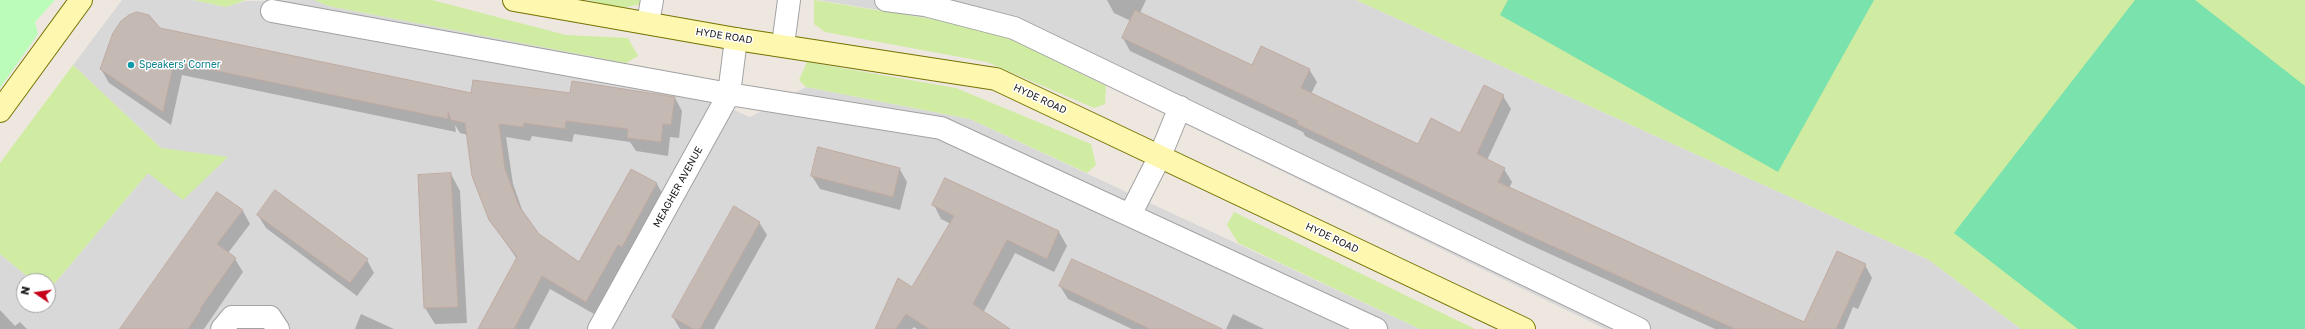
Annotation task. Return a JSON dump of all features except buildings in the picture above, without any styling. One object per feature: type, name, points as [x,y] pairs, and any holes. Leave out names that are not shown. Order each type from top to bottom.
[{"type":"street","points":[[0,111],[81,0]]},
{"type":"street","name":"HYDE ROAD","points":[[514,0],[736,39],[782,44],[996,79],[1524,329]]},
{"type":"street","points":[[648,23],[652,0]]},
{"type":"street","points":[[782,44],[789,0]]},
{"type":"street","points":[[886,0],[925,5],[1014,28],[1639,329]]},
{"type":"street","points":[[272,11],[729,94],[941,128],[1376,329]]},
{"type":"street","name":"MEAGHER AVENUE","points":[[599,329],[729,94],[736,39]]},
{"type":"street","points":[[1130,215],[1160,156],[1180,108]]},
{"type":"street","points":[[222,329],[232,317],[270,317],[278,329]]},
{"type":"shaded area","points":[[122,0],[193,0],[225,7],[245,1],[314,0],[328,6],[626,63],[750,117],[806,87],[970,119],[1420,329],[0,329],[0,254],[23,273],[16,273],[16,313],[56,313],[56,282],[148,173],[228,158],[161,148],[73,65]]},
{"type":"shaded area","points":[[818,0],[1356,0],[1929,260],[2021,329],[1605,329],[988,28]]},
{"type":"green space","points":[[0,0],[55,0],[35,22],[38,34],[0,88]]},
{"type":"green space","points":[[193,0],[246,0],[226,7]]},
{"type":"green space","points":[[314,0],[432,0],[566,35],[628,38],[638,56],[626,63],[328,6]]},
{"type":"green space","points":[[587,0],[642,0],[642,4],[623,8]]},
{"type":"green space","points":[[814,0],[988,28],[1106,86],[1105,104],[1094,108],[987,62],[825,32],[814,24]]},
{"type":"green space","points":[[1356,0],[2305,0],[2305,329],[2021,329],[1929,260]]},
{"type":"green space","points":[[1508,0],[1874,0],[1778,172],[1500,15]]},
{"type":"green space","points":[[2135,0],[2195,0],[2305,86],[2305,329],[2078,329],[1954,233]]},
{"type":"green space","points":[[807,62],[956,88],[1091,144],[1096,165],[1087,173],[970,119],[806,87],[799,80]]},
{"type":"green space","points":[[73,65],[161,148],[228,157],[183,200],[148,173],[56,282],[56,273],[23,273],[0,254],[0,163]]},
{"type":"green space","points":[[1234,212],[1475,329],[1420,329],[1238,243],[1227,225]]},
{"type":"place","name":"Speakers' Corner","points":[[131,65]]}]
